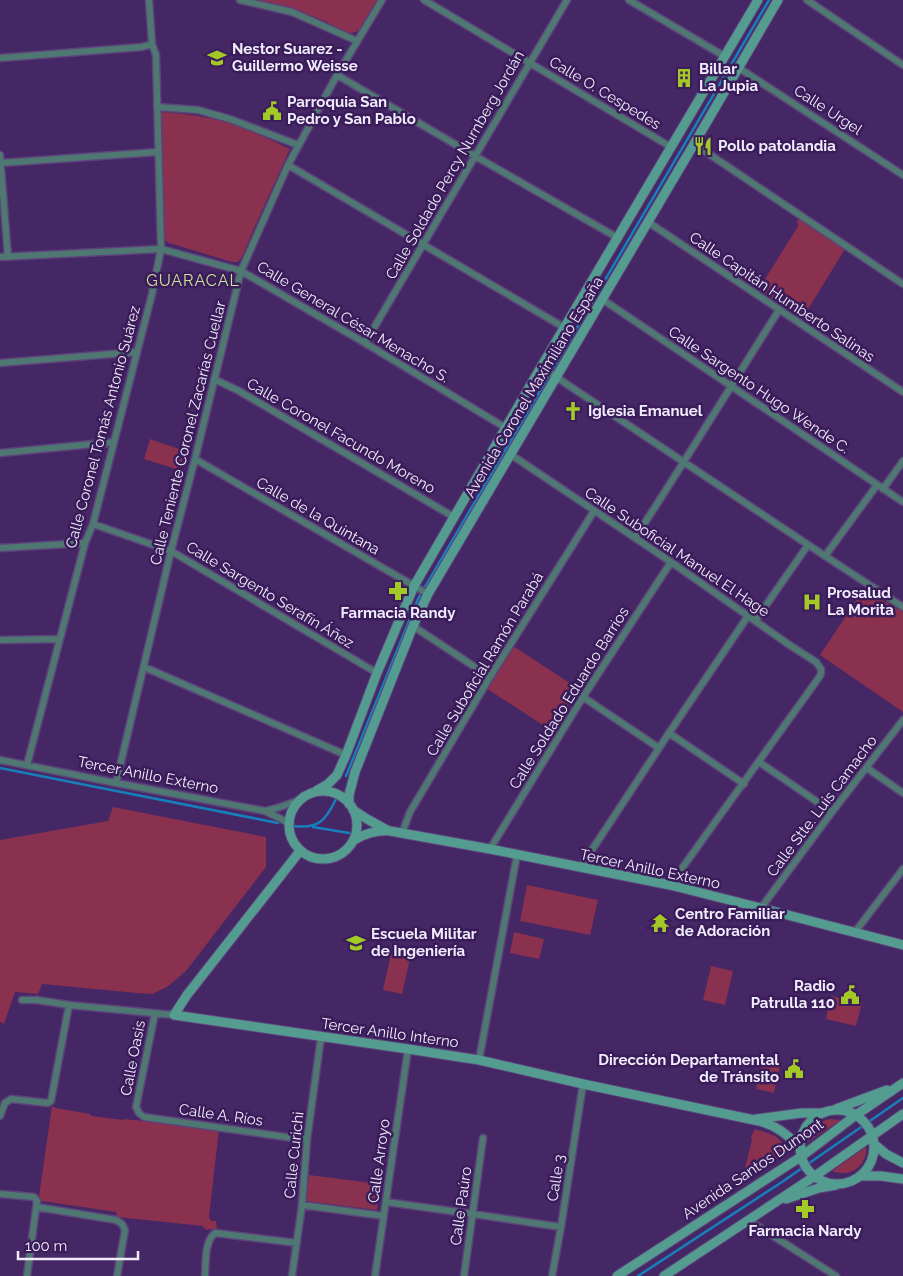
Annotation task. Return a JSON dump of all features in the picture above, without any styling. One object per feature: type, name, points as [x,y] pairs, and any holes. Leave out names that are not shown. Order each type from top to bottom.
[{"type":"street","name":"Calle Coronel Tomás Antonio Suárez","points":[[27,765],[85,543],[93,524],[162,249],[156,55],[152,44],[149,0]]},
{"type":"street","points":[[240,0],[292,12],[357,41]]},
{"type":"street","name":"Calle Teniente Coronel Zacarías Cuellar","points":[[116,783],[241,270],[298,145],[382,0]]},
{"type":"street","name":"Calle O. Cespedes","points":[[424,0],[671,147]]},
{"type":"street","name":"Calle Soldado Percy Nurnberg Jordán","points":[[365,343],[566,0]]},
{"type":"street","points":[[629,0],[724,56]]},
{"type":"street","name":"Avenida Coronel Maximiliano España","points":[[351,806],[349,795],[355,772],[413,626],[421,590],[510,454],[694,144],[712,96],[724,56],[758,0]]},
{"type":"street","name":"Avenida Coronel Maximiliano España","points":[[316,791],[328,784],[337,774],[377,673],[421,590],[454,517],[506,428],[544,369],[565,328],[671,147],[712,96],[739,68],[778,0]]},
{"type":"street","points":[[807,0],[903,65]]},
{"type":"street","points":[[0,58],[142,48],[152,44]]},
{"type":"street","name":"Calle Urgel","points":[[739,68],[903,175]]},
{"type":"street","points":[[337,75],[618,238]]},
{"type":"street","points":[[157,106],[198,110],[230,119],[298,145]]},
{"type":"street","points":[[694,144],[903,284]]},
{"type":"street","points":[[0,163],[158,152]]},
{"type":"street","points":[[0,155],[8,257]]},
{"type":"street","points":[[288,165],[565,328]]},
{"type":"street","name":"Calle Capitán Humberto Salinas","points":[[648,222],[903,392]]},
{"type":"street","name":"Calle General César Menacho S.","points":[[0,258],[162,249],[241,270],[506,428]]},
{"type":"street","name":"Calle Sargento Hugo Wende C.","points":[[602,299],[903,502]]},
{"type":"street","points":[[635,538],[779,310]]},
{"type":"street","points":[[0,363],[137,352]]},
{"type":"street","points":[[544,369],[903,607]]},
{"type":"street","name":"Calle Coronel Facundo Moreno","points":[[214,379],[239,391],[454,517]]},
{"type":"street","points":[[0,453],[114,442]]},
{"type":"street","name":"Calle Suboficial Manuel El Hage","points":[[510,454],[816,662],[821,669],[820,676],[759,762]]},
{"type":"street","name":"Calle de la Quintana","points":[[195,459],[421,590]]},
{"type":"street","points":[[824,556],[903,461]]},
{"type":"street","name":"Calle Suboficial Ramón Parabá","points":[[402,833],[410,812],[490,677],[594,511]]},
{"type":"street","name":"Calle Sargento Serafín Áñez","points":[[93,524],[171,551],[377,673]]},
{"type":"street","points":[[0,548],[85,543]]},
{"type":"street","points":[[755,621],[808,545]]},
{"type":"street","name":"Calle Soldado Eduardo Barrios","points":[[490,849],[583,697],[671,562]]},
{"type":"street","points":[[580,868],[668,733],[748,616]]},
{"type":"street","points":[[413,626],[490,677]]},
{"type":"street","points":[[0,640],[60,639]]},
{"type":"street","points":[[144,667],[346,755]]},
{"type":"street","points":[[583,697],[659,748]]},
{"type":"street","name":"Calle Stte. Luis Camacho","points":[[761,908],[903,720]]},
{"type":"street","points":[[668,733],[744,784]]},
{"type":"street","name":"Tercer Anillo Externo","points":[[0,760],[265,810],[289,823]]},
{"type":"street","points":[[670,885],[759,762],[832,812]]},
{"type":"street","points":[[867,768],[903,793]]},
{"type":"street","points":[[325,791],[342,797],[351,806],[356,819],[356,830],[354,840],[348,849],[340,856],[319,860],[300,851],[291,838],[289,823],[294,807],[300,800],[307,794],[325,791]]},
{"type":"street","points":[[265,810],[300,800]]},
{"type":"street","name":"Tercer Anillo Externo","points":[[351,806],[374,824],[390,831]]},
{"type":"street","name":"Tercer Anillo Externo","points":[[354,840],[375,831],[390,831],[490,849],[670,885],[903,945]]},
{"type":"street","points":[[174,1016],[187,996],[300,851]]},
{"type":"street","points":[[478,1060],[517,855]]},
{"type":"street","points":[[855,932],[903,869]]},
{"type":"street","name":"Tercer Anillo Interno","points":[[22,1000],[155,1013],[478,1060],[750,1119],[769,1124],[786,1134],[802,1155],[813,1174]]},
{"type":"street","points":[[0,1116],[5,1103],[11,1099],[48,1103],[51,1101],[69,1005]]},
{"type":"street","name":"Calle Oasis","points":[[136,1108],[155,1013]]},
{"type":"street","name":"Calle Curichi","points":[[292,1276],[321,1037]]},
{"type":"street","name":"Calle Arroyo","points":[[375,1276],[408,1049]]},
{"type":"street","name":"Calle 3","points":[[552,1276],[584,1084]]},
{"type":"street","points":[[802,1155],[802,1137],[806,1127],[814,1119],[826,1112],[901,1084]]},
{"type":"street","name":"Avenida Santos Dumont","points":[[617,1276],[802,1155],[858,1117],[901,1084]]},
{"type":"street","name":"Calle A. Ríos","points":[[136,1108],[138,1113],[144,1117],[307,1140]]},
{"type":"street","points":[[826,1112],[834,1110],[845,1111],[858,1117],[886,1154],[903,1162]]},
{"type":"street","name":"Tercer Anillo Interno","points":[[750,1119],[826,1112]]},
{"type":"street","points":[[664,1276],[813,1174],[872,1137],[903,1114]]},
{"type":"street","points":[[771,1204],[819,1188],[852,1181],[860,1176],[866,1170],[874,1154],[872,1137]]},
{"type":"street","name":"Calle Paúro","points":[[464,1276],[482,1138]]},
{"type":"street","points":[[813,1174],[824,1181],[843,1183]]},
{"type":"street","points":[[860,1176],[903,1179]]},
{"type":"street","points":[[0,1194],[34,1197],[37,1201],[27,1276]]},
{"type":"street","points":[[386,1202],[561,1227]]},
{"type":"street","points":[[302,1205],[384,1216]]},
{"type":"street","points":[[37,1207],[116,1220],[122,1224],[125,1230],[117,1276]]},
{"type":"street","points":[[748,1220],[836,1276]]},
{"type":"street","points":[[204,1276],[208,1243],[210,1237],[215,1234],[297,1244]]},
{"type":"shaded area","points":[[257,0],[377,0],[361,28],[356,32],[350,33],[306,14]]},
{"type":"shaded area","points":[[160,112],[195,115],[229,123],[290,149],[242,257],[238,262],[232,262],[166,241],[164,237]]},
{"type":"shaded area","points":[[800,218],[845,249],[802,319],[759,289],[798,226],[797,221]]},
{"type":"shaded area","points":[[150,439],[185,451],[179,470],[144,459]]},
{"type":"shaded area","points":[[864,589],[903,612],[903,712],[820,655]]},
{"type":"shaded area","points":[[513,646],[579,689],[552,731],[486,688]]},
{"type":"shaded area","points":[[113,807],[266,837],[266,867],[186,971],[167,987],[152,994],[42,984],[38,994],[15,992],[4,1024],[0,1022],[0,840],[108,821]]},
{"type":"shaded area","points":[[527,885],[598,900],[590,935],[520,921]]},
{"type":"shaded area","points":[[514,932],[544,939],[539,959],[510,953]]},
{"type":"shaded area","points":[[391,954],[410,959],[402,994],[383,990]]},
{"type":"shaded area","points":[[711,966],[733,971],[725,1005],[703,1000]]},
{"type":"shaded area","points":[[831,996],[862,1003],[856,1026],[826,1019]]},
{"type":"shaded area","points":[[763,1057],[781,1061],[774,1093],[756,1089]]},
{"type":"shaded area","points":[[52,1106],[90,1114],[91,1116],[219,1129],[209,1217],[211,1221],[216,1221],[217,1229],[206,1230],[203,1226],[117,1217],[116,1212],[39,1199]]},
{"type":"shaded area","points":[[831,1119],[841,1120],[804,1144],[807,1134],[813,1127]]},
{"type":"shaded area","points":[[755,1129],[777,1137],[781,1141],[782,1150],[779,1157],[747,1180],[742,1180],[752,1140],[751,1137]]},
{"type":"shaded area","points":[[866,1147],[866,1154],[859,1167],[845,1173],[832,1171]]},
{"type":"shaded area","points":[[309,1175],[380,1184],[377,1210],[306,1201]]},
{"type":"waterway","points":[[346,776],[418,599],[769,0]]},
{"type":"waterway","points":[[0,768],[278,823]]},
{"type":"waterway","points":[[294,826],[310,826],[321,821],[325,818],[336,799]]},
{"type":"waterway","points":[[313,827],[349,833]]},
{"type":"waterway","points":[[638,1276],[782,1182],[903,1098]]},
{"type":"place","name":"Nestor Suarez - Guillermo Weisse","points":[[217,58]]},
{"type":"place","name":"Billar La Jupia","points":[[684,78]]},
{"type":"place","name":"Parroquia San Pedro y San Pablo","points":[[272,111]]},
{"type":"place","name":"Pollo patolandia","points":[[703,146]]},
{"type":"place","name":"Iglesia Emanuel","points":[[573,411]]},
{"type":"place","name":"Farmacia Randy","points":[[398,591]]},
{"type":"place","name":"Prosalud La Morita","points":[[812,602]]},
{"type":"place","name":"Centro Familiar de Adoración","points":[[660,923]]},
{"type":"place","name":"Escuela Militar de Ingeniería","points":[[356,943]]},
{"type":"place","name":"Radio Patrulla 110","points":[[850,995]]},
{"type":"place","name":"Dirección Departamental de Tránsito","points":[[794,1069]]},
{"type":"place","name":"Farmacia Nardy","points":[[805,1209]]},
{"type":"district","name":"GUARACAL","points":[[193,280]]}]
